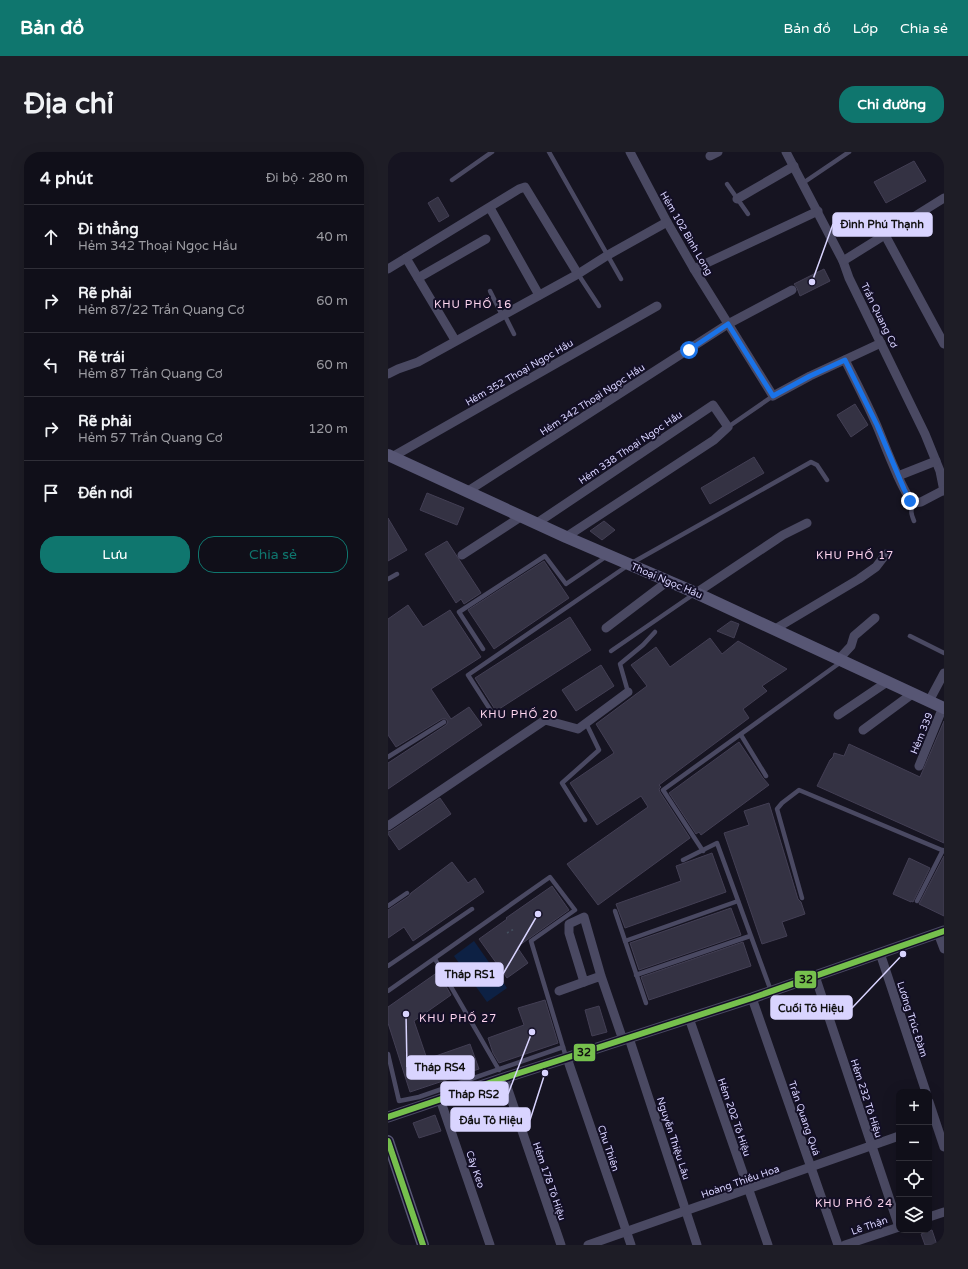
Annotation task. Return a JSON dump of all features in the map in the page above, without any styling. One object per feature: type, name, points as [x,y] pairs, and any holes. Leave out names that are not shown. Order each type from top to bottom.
[{"type":"main road","name":"Thoại Ngọc Hầu","points":[[390,456],[566,537],[696,593],[944,708]]},
{"type":"main road","points":[[388,1141],[423,1245]]},
{"type":"main road","points":[[388,1167],[414,1245]]},
{"type":"street","name":"Hẻm 102 Bình Long","points":[[630,152],[694,269],[773,396]]},
{"type":"street","name":"Trần Quang Cơ","points":[[786,152],[843,261],[925,434],[936,461],[942,469],[944,491]]},
{"type":"street","points":[[737,199],[794,166]]},
{"type":"street","points":[[388,269],[519,189],[525,187],[578,274]]},
{"type":"street","points":[[843,261],[944,198]]},
{"type":"street","points":[[490,208],[538,295]]},
{"type":"street","points":[[694,269],[818,211]]},
{"type":"street","points":[[388,374],[418,362],[455,340],[578,274],[608,255],[667,222]]},
{"type":"street","points":[[885,235],[944,344]]},
{"type":"street","points":[[418,278],[486,239]]},
{"type":"street","points":[[406,258],[455,340]]},
{"type":"street","name":"Hẻm 342 Thoại Ngọc Hầu","points":[[468,491],[728,324],[792,290]]},
{"type":"street","name":"Hẻm 352 Thoại Ngọc Hầu","points":[[390,456],[657,306]]},
{"type":"street","points":[[773,396],[810,376],[881,343]]},
{"type":"street","points":[[845,360],[877,425],[908,498],[914,503],[921,502],[944,491]]},
{"type":"street","name":"Hẻm 338 Thoại Ngọc Hầu","points":[[537,523],[713,405],[728,427]]},
{"type":"street","points":[[566,537],[714,440],[728,427]]},
{"type":"street","points":[[898,476],[936,461]]},
{"type":"street","points":[[462,555],[522,516]]},
{"type":"street","points":[[696,593],[783,536],[807,523]]},
{"type":"street","points":[[775,629],[859,579],[876,567],[886,554]]},
{"type":"street","points":[[606,628],[668,581]]},
{"type":"street","points":[[840,660],[851,646],[854,636],[875,618]]},
{"type":"street","points":[[930,701],[944,673]]},
{"type":"street","points":[[838,715],[887,682]]},
{"type":"street","points":[[388,826],[545,720],[578,729],[628,692]]},
{"type":"street","points":[[863,730],[912,694]]},
{"type":"street","name":"Hẻm 339","points":[[919,766],[944,708]]},
{"type":"street","name":"Nguyễn Thiệu Lâu","points":[[584,982],[569,932],[569,924],[584,917],[602,976],[626,1039],[697,1245]]},
{"type":"street","points":[[388,1117],[440,1099],[501,1073],[565,1053],[626,1039],[752,998],[941,932],[944,950]]},
{"type":"street","name":"Lương Trúc Đàm","points":[[880,954],[925,1089]]},
{"type":"street","points":[[559,991],[602,976]]},
{"type":"street","name":"Hẻm 232 Tô Hiệu","points":[[815,976],[896,1218]]},
{"type":"street","name":"Trần Quang Quá","points":[[752,998],[838,1245]]},
{"type":"street","name":"Hẻm 202 Tô Hiệu","points":[[689,1018],[768,1245]]},
{"type":"street","name":"Chu Thiên","points":[[565,1053],[631,1245]]},
{"type":"street","name":"Hẻm 178 Tô Hiệu","points":[[501,1073],[561,1245]]},
{"type":"street","name":"Cây Keo","points":[[440,1099],[490,1245]]},
{"type":"street","points":[[932,1111],[944,1147]]},
{"type":"street","name":"Hoàng Thiều Hoa","points":[[588,1245],[896,1137]]},
{"type":"street","points":[[932,1216],[944,1212]]},
{"type":"street","name":"Lê Thận","points":[[845,1245],[896,1228]]},
{"type":"lane","points":[[452,180],[492,152]]},
{"type":"lane","points":[[549,152],[621,279]]},
{"type":"lane","points":[[803,183],[849,152]]},
{"type":"lane","points":[[727,184],[748,214]]},
{"type":"lane","points":[[578,274],[599,306]]},
{"type":"lane","points":[[490,291],[514,334]]},
{"type":"lane","points":[[728,427],[773,396]]},
{"type":"lane","points":[[493,714],[468,675],[630,564],[811,462],[817,465],[827,480]]},
{"type":"lane","points":[[914,503],[911,507],[911,514],[914,521]]},
{"type":"lane","points":[[483,649],[458,612],[545,556],[566,584],[608,555]]},
{"type":"lane","points":[[388,579],[397,574]]},
{"type":"lane","points":[[611,651],[696,593]]},
{"type":"lane","points":[[628,692],[620,664],[643,645],[655,632]]},
{"type":"lane","points":[[910,636],[944,653]]},
{"type":"lane","points":[[703,851],[663,790],[740,735],[840,660]]},
{"type":"lane","points":[[388,757],[444,722]]},
{"type":"lane","points":[[585,820],[562,783],[599,750],[586,723]]},
{"type":"lane","points":[[740,735],[766,776]]},
{"type":"lane","points":[[802,898],[776,809],[799,790],[943,850],[917,901]]},
{"type":"lane","points":[[683,860],[717,843],[770,991]]},
{"type":"lane","points":[[388,991],[550,877],[575,910],[531,941],[565,1053]]},
{"type":"lane","points":[[388,906],[407,893]]},
{"type":"lane","points":[[625,941],[738,901]]},
{"type":"lane","points":[[388,966],[472,909]]},
{"type":"lane","points":[[614,911],[646,1003]]},
{"type":"lane","points":[[636,975],[750,936]]},
{"type":"lane","points":[[388,1054],[399,1101],[419,1097],[501,1073],[435,959]]},
{"type":"path","points":[[508,933],[514,929]]},
{"type":"path","points":[[412,1056],[414,1063]]},
{"type":"water","points":[[474,941],[507,988],[487,1002],[454,956]]},
{"type":"building","points":[[914,161],[926,181],[886,203],[874,182]]},
{"type":"building","points":[[438,197],[449,216],[439,222],[428,203]]},
{"type":"building","points":[[824,269],[830,281],[800,296],[794,284]]},
{"type":"building","points":[[855,404],[868,425],[851,437],[837,415]]},
{"type":"building","points":[[754,457],[764,473],[710,504],[701,488]]},
{"type":"building","points":[[427,493],[464,508],[457,525],[420,510]]},
{"type":"building","points":[[388,518],[407,550],[388,561]]},
{"type":"building","points":[[604,521],[615,530],[602,540],[590,531]]},
{"type":"building","points":[[447,541],[481,593],[464,604],[461,599],[456,603],[425,554]]},
{"type":"building","points":[[544,561],[569,598],[494,649],[468,610]]},
{"type":"building","points":[[408,605],[423,627],[450,610],[481,657],[431,689],[451,719],[469,707],[482,725],[388,789],[388,763],[446,725],[448,722],[446,719],[442,719],[396,747],[388,735],[388,619]]},
{"type":"building","points":[[570,617],[591,650],[496,711],[475,678]]},
{"type":"building","points":[[731,621],[739,624],[734,638],[717,631]]},
{"type":"building","points":[[710,638],[722,654],[738,641],[787,669],[762,686],[767,691],[743,709],[749,718],[659,785],[661,787],[659,789],[660,792],[690,838],[598,905],[567,864],[648,807],[641,796],[597,825],[570,783],[614,753],[596,724],[647,686],[631,665],[656,647],[670,667]]},
{"type":"building","points":[[601,665],[614,686],[576,711],[562,690]]},
{"type":"building","points":[[944,721],[944,843],[817,786],[834,753],[844,756],[849,744],[920,777]]},
{"type":"building","points":[[739,742],[769,785],[701,835],[699,832],[696,834],[669,793]]},
{"type":"building","points":[[440,798],[451,814],[399,850],[388,832]]},
{"type":"building","points":[[769,803],[798,899],[801,902],[805,914],[782,922],[787,936],[762,944],[724,833],[749,825],[744,811]]},
{"type":"building","points":[[712,853],[726,892],[625,928],[616,904],[681,881],[676,866]]},
{"type":"building","points":[[944,856],[944,916],[919,904]]},
{"type":"building","points":[[909,858],[930,868],[913,902],[893,894]]},
{"type":"building","points":[[452,862],[468,883],[475,878],[484,892],[413,941],[404,927],[388,938],[388,910],[409,896]]},
{"type":"building","points":[[552,886],[569,910],[517,947],[528,963],[507,978],[479,939]]},
{"type":"building","points":[[731,908],[741,935],[639,970],[630,943]]},
{"type":"building","points":[[743,942],[751,966],[649,1000],[641,977]]},
{"type":"building","points":[[438,972],[451,995],[414,1021],[427,1059],[470,1044],[479,1069],[410,1092],[388,1023],[388,1007]]},
{"type":"building","points":[[545,1000],[558,1043],[499,1063],[493,1053],[488,1038],[524,1025],[518,1008]]},
{"type":"building","points":[[599,1006],[607,1032],[592,1036],[585,1010]]},
{"type":"building","points":[[435,1115],[441,1131],[419,1138],[413,1123]]},
{"type":"building","points":[[932,1230],[937,1245],[925,1245],[921,1234],[932,1233]]},
{"type":"transit line","name":"32","points":[[388,1117],[752,998],[944,931]]},
{"type":"transit line","name":"32","points":[[388,1141],[423,1245]]},
{"type":"place","name":"Đình Phú Thạnh","points":[[812,282]]},
{"type":"place","name":"Tháp RS1","points":[[538,914]]},
{"type":"place","name":"Cuối Tô Hiệu","points":[[903,954]]},
{"type":"place","name":"Tháp RS4","points":[[406,1014]]},
{"type":"place","name":"Tháp RS2","points":[[532,1032]]},
{"type":"place","name":"Đầu Tô Hiệu","points":[[545,1073]]},
{"type":"district","name":"KHU PHỐ 16","points":[[473,304]]},
{"type":"district","name":"KHU PHỐ 17","points":[[855,555]]},
{"type":"district","name":"KHU PHỐ 20","points":[[519,714]]},
{"type":"district","name":"KHU PHỐ 27","points":[[458,1018]]},
{"type":"district","name":"KHU PHỐ 24","points":[[854,1203]]},
{"type":"route","points":[[689,350],[728,324],[773,396],[810,376],[845,360],[877,425],[910,501]]}]
